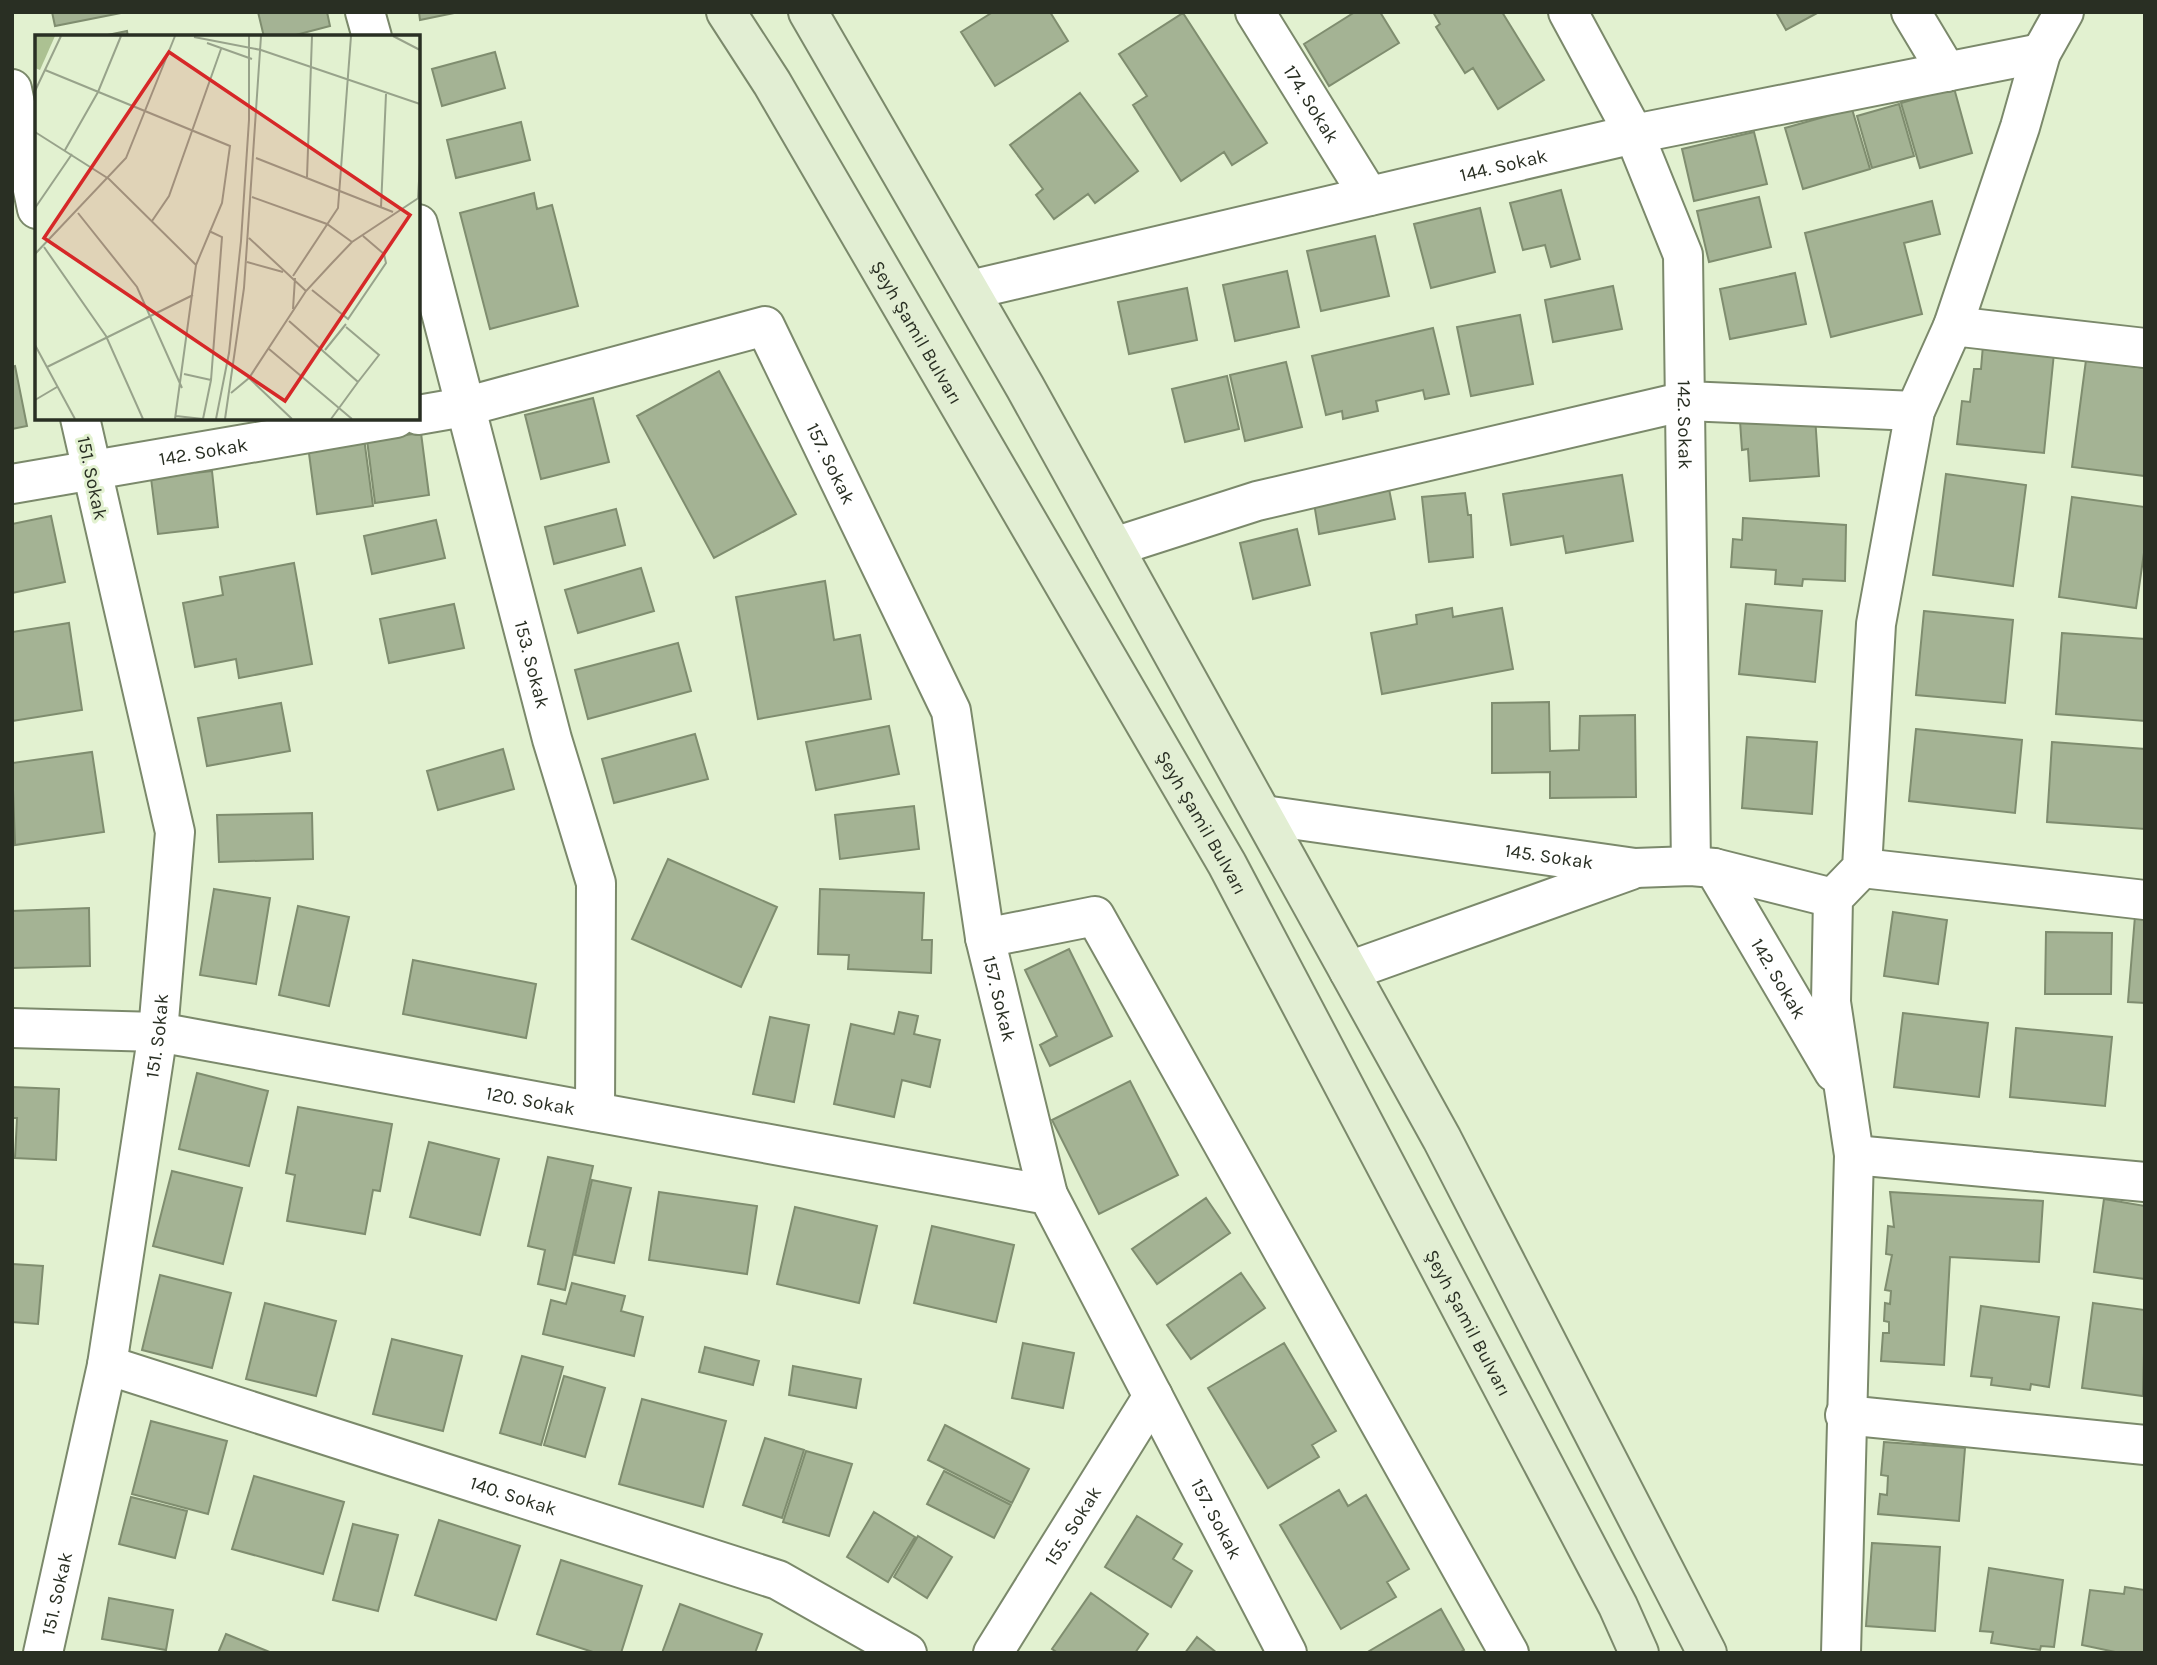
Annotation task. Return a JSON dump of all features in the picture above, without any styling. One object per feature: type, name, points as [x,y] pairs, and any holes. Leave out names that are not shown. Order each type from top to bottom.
[{"type":"main road","name":"Şeyh Şamil Bulvarı","points":[[726,12],[772,83],[1227,864],[1599,1569],[1639,1653]]},
{"type":"main road","points":[[808,12],[970,290],[1115,547],[1442,1139],[1707,1653]]},
{"type":"street","points":[[365,12],[371,35]]},
{"type":"street","name":"174. Sokak","points":[[1255,12],[1369,196]]},
{"type":"street","name":"142. Sokak","points":[[1568,12],[1634,134],[1684,255],[1686,401],[1703,867],[1844,1089]]},
{"type":"street","points":[[1911,12],[1947,72]]},
{"type":"street","points":[[1841,1653],[1845,1415],[1854,1155],[1831,1002],[1833,898],[1862,869],[1877,624],[1915,411],[1953,326],[2020,127],[2041,54],[2064,12]]},
{"type":"street","name":"144. Sokak","points":[[970,290],[1634,134],[2041,54]]},
{"type":"street","points":[[12,89],[35,199]]},
{"type":"street","name":"153. Sokak","points":[[420,232],[552,739],[596,883],[595,1112]]},
{"type":"street","name":"157. Sokak","points":[[464,407],[765,326],[951,711],[985,939],[1048,1195],[1287,1653]]},
{"type":"street","points":[[1953,326],[2145,348]]},
{"type":"street","points":[[1115,547],[1257,501],[1686,401],[1915,411]]},
{"type":"street","points":[[420,415],[464,407]]},
{"type":"street","name":"151. Sokak","points":[[43,1653],[107,1365],[158,1032],[175,832],[80,420]]},
{"type":"street","name":"142. Sokak","points":[[12,484],[90,468],[384,420]]},
{"type":"street","name":"145. Sokak","points":[[1263,815],[1635,868],[1703,867],[1833,898]]},
{"type":"street","points":[[1349,971],[1635,868]]},
{"type":"street","points":[[1862,869],[2145,900]]},
{"type":"street","points":[[985,939],[1095,916],[1509,1653]]},
{"type":"street","name":"120. Sokak","points":[[12,1028],[158,1032],[1048,1195]]},
{"type":"street","points":[[1854,1155],[2145,1182]]},
{"type":"street","name":"140. Sokak","points":[[107,1365],[778,1580],[907,1653]]},
{"type":"street","name":"155. Sokak","points":[[993,1653],[1153,1396]]},
{"type":"street","points":[[1845,1415],[2145,1445]]},
{"type":"building","points":[[52,12],[126,12],[55,26]]},
{"type":"building","points":[[258,12],[327,12],[330,26],[296,35],[264,35]]},
{"type":"building","points":[[419,12],[459,12],[420,20]]},
{"type":"building","points":[[993,12],[1050,12],[1068,41],[995,86],[961,32]]},
{"type":"building","points":[[1355,12],[1380,12],[1399,43],[1329,86],[1304,44]]},
{"type":"building","points":[[1433,12],[1502,12],[1544,80],[1498,109],[1473,68],[1465,73],[1436,27],[1440,24]]},
{"type":"building","points":[[1776,12],[1819,12],[1786,30]]},
{"type":"building","points":[[1183,13],[1267,143],[1232,165],[1224,152],[1181,181],[1133,105],[1147,96],[1119,54]]},
{"type":"building","points":[[127,31],[128,35],[108,35]]},
{"type":"building","points":[[495,52],[505,88],[442,106],[432,69]]},
{"type":"building","points":[[1954,88],[1972,153],[1920,168],[1901,103]]},
{"type":"building","points":[[1080,93],[1138,171],[1095,203],[1088,194],[1054,219],[1036,195],[1043,189],[1010,145]]},
{"type":"building","points":[[1899,104],[1914,156],[1872,168],[1857,116]]},
{"type":"building","points":[[1852,109],[1870,169],[1803,189],[1785,128]]},
{"type":"building","points":[[521,122],[530,160],[456,178],[447,140]]},
{"type":"building","points":[[1754,132],[1767,184],[1694,201],[1682,149]]},
{"type":"building","points":[[1561,190],[1580,259],[1551,267],[1545,245],[1523,250],[1510,203]]},
{"type":"building","points":[[534,193],[537,209],[552,205],[578,306],[490,329],[460,213]]},
{"type":"building","points":[[1759,197],[1771,247],[1709,262],[1697,211]]},
{"type":"building","points":[[1932,201],[1940,234],[1904,243],[1922,314],[1831,337],[1805,233]]},
{"type":"building","points":[[1480,208],[1495,272],[1431,288],[1414,224]]},
{"type":"building","points":[[1375,236],[1389,296],[1321,311],[1307,251]]},
{"type":"building","points":[[1287,271],[1299,327],[1235,341],[1223,285]]},
{"type":"building","points":[[1795,273],[1806,324],[1730,339],[1720,289]]},
{"type":"building","points":[[1613,286],[1622,329],[1553,342],[1545,300]]},
{"type":"building","points":[[1187,288],[1197,340],[1129,354],[1118,302]]},
{"type":"building","points":[[1520,315],[1533,384],[1471,396],[1457,327]]},
{"type":"building","points":[[1433,328],[1449,394],[1425,399],[1423,390],[1376,401],[1378,411],[1343,419],[1342,411],[1326,415],[1312,356]]},
{"type":"building","points":[[1983,345],[2054,353],[2044,453],[1957,444],[1962,401],[1970,402],[1974,369],[1981,369]]},
{"type":"building","points":[[2086,360],[2145,368],[2145,476],[2072,467]]},
{"type":"building","points":[[1286,362],[1302,427],[1245,441],[1230,375]]},
{"type":"building","points":[[15,366],[27,426],[12,429],[12,367]]},
{"type":"building","points":[[719,371],[796,514],[714,558],[637,416]]},
{"type":"building","points":[[1227,376],[1239,429],[1185,442],[1172,389]]},
{"type":"building","points":[[593,398],[609,462],[541,479],[525,415]]},
{"type":"building","points":[[1815,416],[1819,476],[1750,481],[1748,449],[1742,450],[1740,421]]},
{"type":"building","points":[[421,433],[429,495],[375,503],[367,440]]},
{"type":"building","points":[[364,438],[373,506],[317,514],[308,446]]},
{"type":"building","points":[[212,471],[218,527],[158,534],[151,478]]},
{"type":"building","points":[[1946,474],[2026,485],[2013,586],[1933,575]]},
{"type":"building","points":[[1622,475],[1633,541],[1566,553],[1563,536],[1511,545],[1503,494]]},
{"type":"building","points":[[1389,489],[1395,519],[1319,534],[1314,503]]},
{"type":"building","points":[[1465,493],[1468,515],[1471,515],[1473,557],[1429,562],[1422,497]]},
{"type":"building","points":[[2072,497],[2145,507],[2145,546],[2136,608],[2059,597]]},
{"type":"building","points":[[616,509],[625,545],[554,564],[545,527]]},
{"type":"building","points":[[51,516],[65,582],[12,593],[12,524]]},
{"type":"building","points":[[1743,518],[1846,525],[1845,581],[1803,579],[1802,586],[1775,584],[1776,570],[1731,567],[1733,539],[1742,540]]},
{"type":"building","points":[[436,520],[445,558],[372,574],[364,536]]},
{"type":"building","points":[[1297,529],[1310,585],[1253,599],[1240,543]]},
{"type":"building","points":[[294,563],[312,664],[239,678],[236,659],[195,667],[183,603],[223,595],[220,577]]},
{"type":"building","points":[[641,568],[654,611],[578,633],[565,590]]},
{"type":"building","points":[[825,581],[834,640],[860,635],[871,699],[758,719],[736,597]]},
{"type":"building","points":[[454,604],[464,648],[389,663],[380,619]]},
{"type":"building","points":[[1746,604],[1822,611],[1815,682],[1739,674]]},
{"type":"building","points":[[1452,608],[1453,617],[1502,608],[1513,669],[1382,694],[1371,633],[1417,624],[1416,615]]},
{"type":"building","points":[[1924,611],[2013,620],[2005,703],[1916,695]]},
{"type":"building","points":[[69,623],[82,710],[12,721],[12,632]]},
{"type":"building","points":[[2062,633],[2145,639],[2145,721],[2056,714]]},
{"type":"building","points":[[678,643],[691,691],[588,719],[575,670]]},
{"type":"building","points":[[1549,702],[1550,751],[1579,750],[1580,716],[1635,715],[1636,797],[1550,798],[1550,772],[1492,773],[1492,703]]},
{"type":"building","points":[[281,703],[290,751],[207,766],[198,718]]},
{"type":"building","points":[[889,726],[899,774],[816,790],[806,742]]},
{"type":"building","points":[[1916,729],[2022,740],[2015,813],[1909,801]]},
{"type":"building","points":[[695,734],[708,779],[614,803],[602,759]]},
{"type":"building","points":[[1747,737],[1817,742],[1812,814],[1742,808]]},
{"type":"building","points":[[2052,742],[2145,749],[2145,829],[2047,822]]},
{"type":"building","points":[[503,749],[514,789],[438,810],[427,771]]},
{"type":"building","points":[[92,752],[104,832],[15,845],[12,763]]},
{"type":"building","points":[[914,806],[919,849],[840,859],[835,815]]},
{"type":"building","points":[[312,813],[313,859],[219,862],[217,815]]},
{"type":"building","points":[[668,859],[777,907],[741,987],[632,939]]},
{"type":"building","points":[[214,889],[270,898],[256,984],[200,975]]},
{"type":"building","points":[[820,889],[924,893],[922,940],[932,940],[931,973],[848,969],[849,955],[818,954]]},
{"type":"building","points":[[298,906],[349,917],[329,1006],[279,995]]},
{"type":"building","points":[[89,908],[90,966],[12,968],[12,911]]},
{"type":"building","points":[[1893,912],[1947,920],[1938,984],[1884,976]]},
{"type":"building","points":[[2135,916],[2145,916],[2145,1003],[2128,1002]]},
{"type":"building","points":[[2046,932],[2112,933],[2111,994],[2045,994]]},
{"type":"building","points":[[1069,949],[1112,1036],[1050,1066],[1040,1045],[1057,1036],[1025,970]]},
{"type":"building","points":[[413,960],[536,984],[526,1038],[403,1014]]},
{"type":"building","points":[[899,1012],[918,1016],[914,1034],[940,1040],[930,1087],[902,1080],[894,1117],[834,1104],[851,1024],[894,1034]]},
{"type":"building","points":[[1903,1013],[1988,1023],[1979,1097],[1894,1087]]},
{"type":"building","points":[[770,1017],[809,1025],[794,1102],[753,1094]]},
{"type":"building","points":[[2016,1028],[2112,1037],[2105,1106],[2010,1097]]},
{"type":"building","points":[[197,1073],[268,1091],[249,1166],[179,1149]]},
{"type":"building","points":[[1130,1081],[1178,1175],[1099,1214],[1052,1120]]},
{"type":"building","points":[[12,1087],[59,1089],[56,1160],[15,1158],[17,1118],[12,1118]]},
{"type":"building","points":[[298,1107],[392,1124],[380,1191],[373,1190],[365,1234],[287,1221],[295,1175],[286,1173]]},
{"type":"building","points":[[429,1142],[499,1159],[480,1235],[410,1217]]},
{"type":"building","points":[[548,1157],[593,1166],[565,1290],[538,1284],[545,1250],[528,1246]]},
{"type":"building","points":[[172,1171],[242,1188],[223,1264],[153,1246]]},
{"type":"building","points":[[592,1180],[631,1188],[614,1263],[575,1255]]},
{"type":"building","points":[[659,1192],[757,1206],[747,1274],[649,1260]]},
{"type":"building","points":[[1890,1192],[2043,1201],[2039,1262],[1950,1257],[1944,1365],[1881,1361],[1883,1333],[1889,1333],[1889,1322],[1884,1321],[1885,1303],[1890,1304],[1891,1291],[1885,1290],[1892,1255],[1886,1254],[1888,1226],[1894,1227]]},
{"type":"building","points":[[1206,1198],[1230,1233],[1157,1284],[1132,1249]]},
{"type":"building","points":[[2104,1199],[2145,1206],[2145,1279],[2094,1272]]},
{"type":"building","points":[[795,1207],[877,1226],[859,1303],[777,1284]]},
{"type":"building","points":[[932,1226],[1014,1245],[996,1322],[914,1303]]},
{"type":"building","points":[[12,1264],[43,1266],[38,1324],[12,1322]]},
{"type":"building","points":[[1241,1273],[1265,1308],[1191,1359],[1167,1325]]},
{"type":"building","points":[[160,1275],[231,1293],[212,1368],[142,1350]]},
{"type":"building","points":[[572,1283],[625,1296],[621,1311],[643,1317],[634,1356],[543,1334],[551,1300],[566,1304]]},
{"type":"building","points":[[265,1303],[336,1321],[316,1396],[246,1379]]},
{"type":"building","points":[[2093,1303],[2145,1310],[2143,1396],[2082,1388]]},
{"type":"building","points":[[1981,1306],[2059,1317],[2049,1387],[2031,1384],[2030,1390],[1991,1385],[1992,1378],[1971,1376]]},
{"type":"building","points":[[392,1339],[462,1356],[443,1431],[373,1414]]},
{"type":"building","points":[[1023,1343],[1074,1353],[1063,1408],[1012,1398]]},
{"type":"building","points":[[1284,1343],[1336,1431],[1312,1445],[1319,1457],[1268,1488],[1208,1388]]},
{"type":"building","points":[[705,1347],[759,1361],[753,1385],[699,1372]]},
{"type":"building","points":[[522,1356],[563,1367],[541,1445],[500,1433]]},
{"type":"building","points":[[793,1366],[861,1379],[856,1408],[789,1395]]},
{"type":"building","points":[[564,1376],[605,1388],[585,1457],[544,1445]]},
{"type":"building","points":[[642,1399],[726,1421],[703,1507],[619,1484]]},
{"type":"building","points":[[151,1421],[227,1441],[208,1514],[132,1494]]},
{"type":"building","points":[[945,1425],[1029,1469],[1012,1503],[928,1460]]},
{"type":"building","points":[[765,1438],[804,1450],[782,1518],[743,1505]]},
{"type":"building","points":[[1884,1442],[1965,1448],[1959,1521],[1878,1514],[1880,1494],[1887,1495],[1888,1476],[1881,1475]]},
{"type":"building","points":[[806,1451],[852,1464],[829,1536],[783,1522]]},
{"type":"building","points":[[944,1471],[1011,1505],[994,1538],[927,1504]]},
{"type":"building","points":[[254,1476],[344,1502],[323,1574],[232,1549]]},
{"type":"building","points":[[1339,1490],[1348,1506],[1366,1495],[1409,1569],[1387,1582],[1396,1597],[1341,1629],[1280,1525]]},
{"type":"building","points":[[131,1497],[187,1511],[175,1558],[119,1544]]},
{"type":"building","points":[[874,1512],[915,1537],[888,1582],[847,1557]]},
{"type":"building","points":[[1137,1516],[1182,1544],[1173,1559],[1192,1571],[1171,1607],[1105,1567]]},
{"type":"building","points":[[439,1520],[520,1546],[496,1620],[415,1595]]},
{"type":"building","points":[[353,1524],[398,1535],[378,1611],[333,1600]]},
{"type":"building","points":[[918,1536],[952,1557],[927,1598],[894,1577]]},
{"type":"building","points":[[1872,1543],[1940,1547],[1935,1631],[1866,1626]]},
{"type":"building","points":[[561,1560],[642,1586],[621,1653],[596,1653],[537,1634]]},
{"type":"building","points":[[1989,1568],[2063,1580],[2054,1647],[2041,1646],[2040,1650],[1991,1643],[1993,1632],[1980,1631]]},
{"type":"building","points":[[2125,1587],[2145,1590],[2145,1653],[2120,1653],[2082,1645],[2090,1590],[2124,1594]]},
{"type":"building","points":[[1091,1593],[1148,1634],[1135,1653],[1058,1653],[1052,1649]]},
{"type":"building","points":[[109,1598],[173,1610],[166,1650],[102,1639]]},
{"type":"building","points":[[680,1604],[762,1634],[755,1653],[662,1653]]},
{"type":"building","points":[[1441,1609],[1464,1650],[1459,1653],[1366,1653]]},
{"type":"building","points":[[226,1634],[272,1653],[218,1653]]},
{"type":"building","points":[[1197,1637],[1217,1653],[1185,1653]]}]
